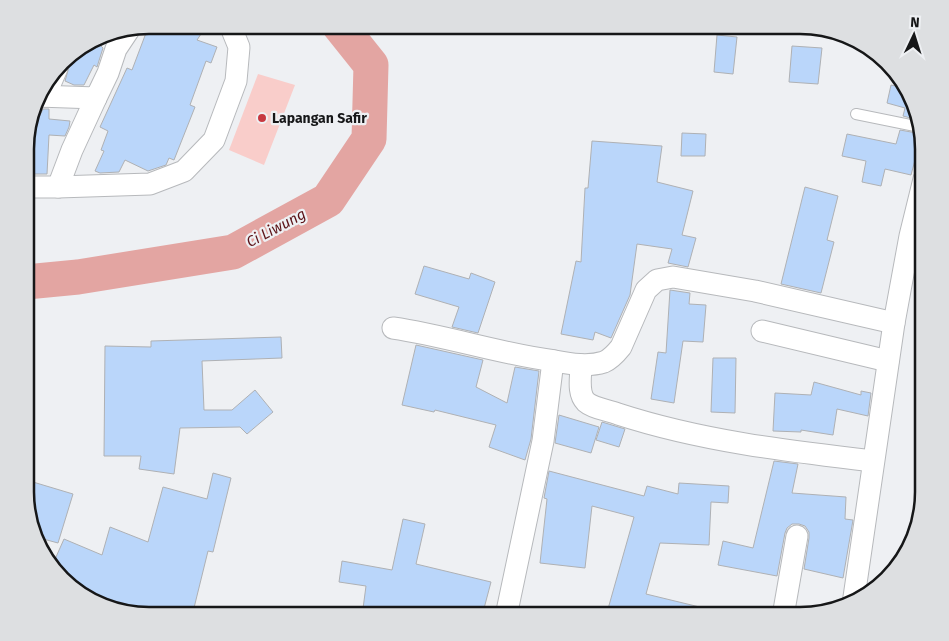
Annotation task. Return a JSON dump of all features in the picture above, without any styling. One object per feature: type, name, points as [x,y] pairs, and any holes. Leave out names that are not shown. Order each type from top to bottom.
[{"type":"street","points":[[34,187],[150,184],[184,170],[214,140],[236,81],[239,47],[234,34]]},
{"type":"street","points":[[58,187],[72,150],[108,73],[110,41]]},
{"type":"street","points":[[46,96],[96,98]]},
{"type":"street","points":[[854,594],[894,323],[915,246]]},
{"type":"street","points":[[393,328],[418,332],[525,358],[582,365],[605,362],[621,347],[646,290],[657,280],[674,277],[755,291],[894,323]]},
{"type":"street","points":[[762,331],[888,361]]},
{"type":"street","points":[[508,607],[542,441],[553,361]]},
{"type":"street","points":[[582,365],[581,394],[586,401],[596,407],[722,441],[873,461]]},
{"type":"street","points":[[785,607],[797,536]]},
{"type":"lane","points":[[856,114],[912,125]]},
{"type":"shaded area","name":"Lapangan Safir","points":[[258,74],[295,85],[264,165],[229,150]]},
{"type":"building","points":[[146,34],[201,34],[197,40],[217,47],[211,63],[206,61],[190,105],[195,107],[174,160],[169,158],[166,165],[148,171],[125,160],[119,172],[100,173],[95,171],[104,151],[101,150],[108,131],[100,127],[127,68],[132,70]]},
{"type":"building","points":[[717,35],[737,37],[733,74],[714,72]]},
{"type":"building","points":[[100,45],[103,48],[97,67],[94,65],[84,85],[74,85],[65,81],[69,67],[91,49]]},
{"type":"building","points":[[792,46],[822,48],[818,84],[789,82]]},
{"type":"building","points":[[891,85],[897,86],[907,105],[911,118],[903,116],[905,108],[887,103]]},
{"type":"building","points":[[43,109],[49,109],[49,119],[70,121],[65,136],[49,135],[47,174],[34,174],[35,133],[38,119]]},
{"type":"building","points":[[900,130],[914,133],[915,160],[911,175],[885,169],[881,186],[862,182],[866,161],[842,156],[847,134],[896,144]]},
{"type":"building","points":[[682,133],[706,134],[705,156],[681,156]]},
{"type":"building","points":[[592,141],[662,146],[657,182],[693,191],[682,235],[696,238],[688,267],[668,263],[672,249],[637,244],[630,295],[611,338],[595,332],[593,340],[561,334],[576,261],[581,262],[585,188],[588,188]]},
{"type":"building","points":[[805,187],[838,196],[827,240],[834,242],[821,293],[781,284]]},
{"type":"building","points":[[424,266],[469,279],[471,273],[495,282],[478,333],[452,327],[459,307],[415,294]]},
{"type":"building","points":[[670,290],[690,293],[689,304],[706,305],[703,342],[683,341],[674,403],[651,399],[658,352],[666,353]]},
{"type":"building","points":[[281,337],[282,358],[202,361],[204,410],[232,410],[255,390],[273,412],[247,434],[240,427],[180,428],[174,474],[139,469],[141,456],[104,456],[105,346],[151,347],[151,341]]},
{"type":"building","points":[[416,345],[483,360],[476,387],[507,403],[515,367],[539,371],[531,439],[525,460],[489,447],[496,425],[435,410],[434,412],[402,405]]},
{"type":"building","points":[[713,358],[736,358],[735,413],[711,412]]},
{"type":"building","points":[[814,382],[861,395],[861,391],[871,393],[868,416],[837,409],[833,435],[801,430],[801,432],[773,431],[775,393],[811,395]]},
{"type":"building","points":[[559,415],[599,427],[591,453],[555,443]]},
{"type":"building","points":[[602,422],[625,429],[619,447],[596,440]]},
{"type":"building","points":[[774,461],[798,464],[792,493],[846,497],[845,519],[853,520],[843,578],[804,569],[809,532],[805,526],[799,524],[792,524],[787,528],[777,576],[718,565],[723,541],[753,548]]},
{"type":"building","points":[[549,471],[644,496],[647,486],[678,494],[679,483],[729,486],[728,503],[711,502],[709,545],[660,543],[646,594],[700,607],[609,607],[634,517],[592,506],[585,568],[540,563],[547,499],[544,498]]},
{"type":"building","points":[[213,473],[231,478],[213,552],[208,551],[194,607],[133,606],[112,601],[85,588],[73,579],[55,559],[64,539],[102,555],[110,527],[148,542],[163,487],[207,499]]},
{"type":"building","points":[[34,482],[73,494],[58,543],[44,539],[42,536],[36,515]]},
{"type":"building","points":[[403,519],[425,524],[416,564],[491,582],[484,607],[363,607],[366,586],[339,582],[342,561],[392,570]]},
{"type":"waterway","name":"Ci Liwung","points":[[34,281],[78,277],[233,252],[328,200],[369,139],[371,65],[346,34]]},
{"type":"place","name":"Lapangan Safir","points":[[262,118]]}]
